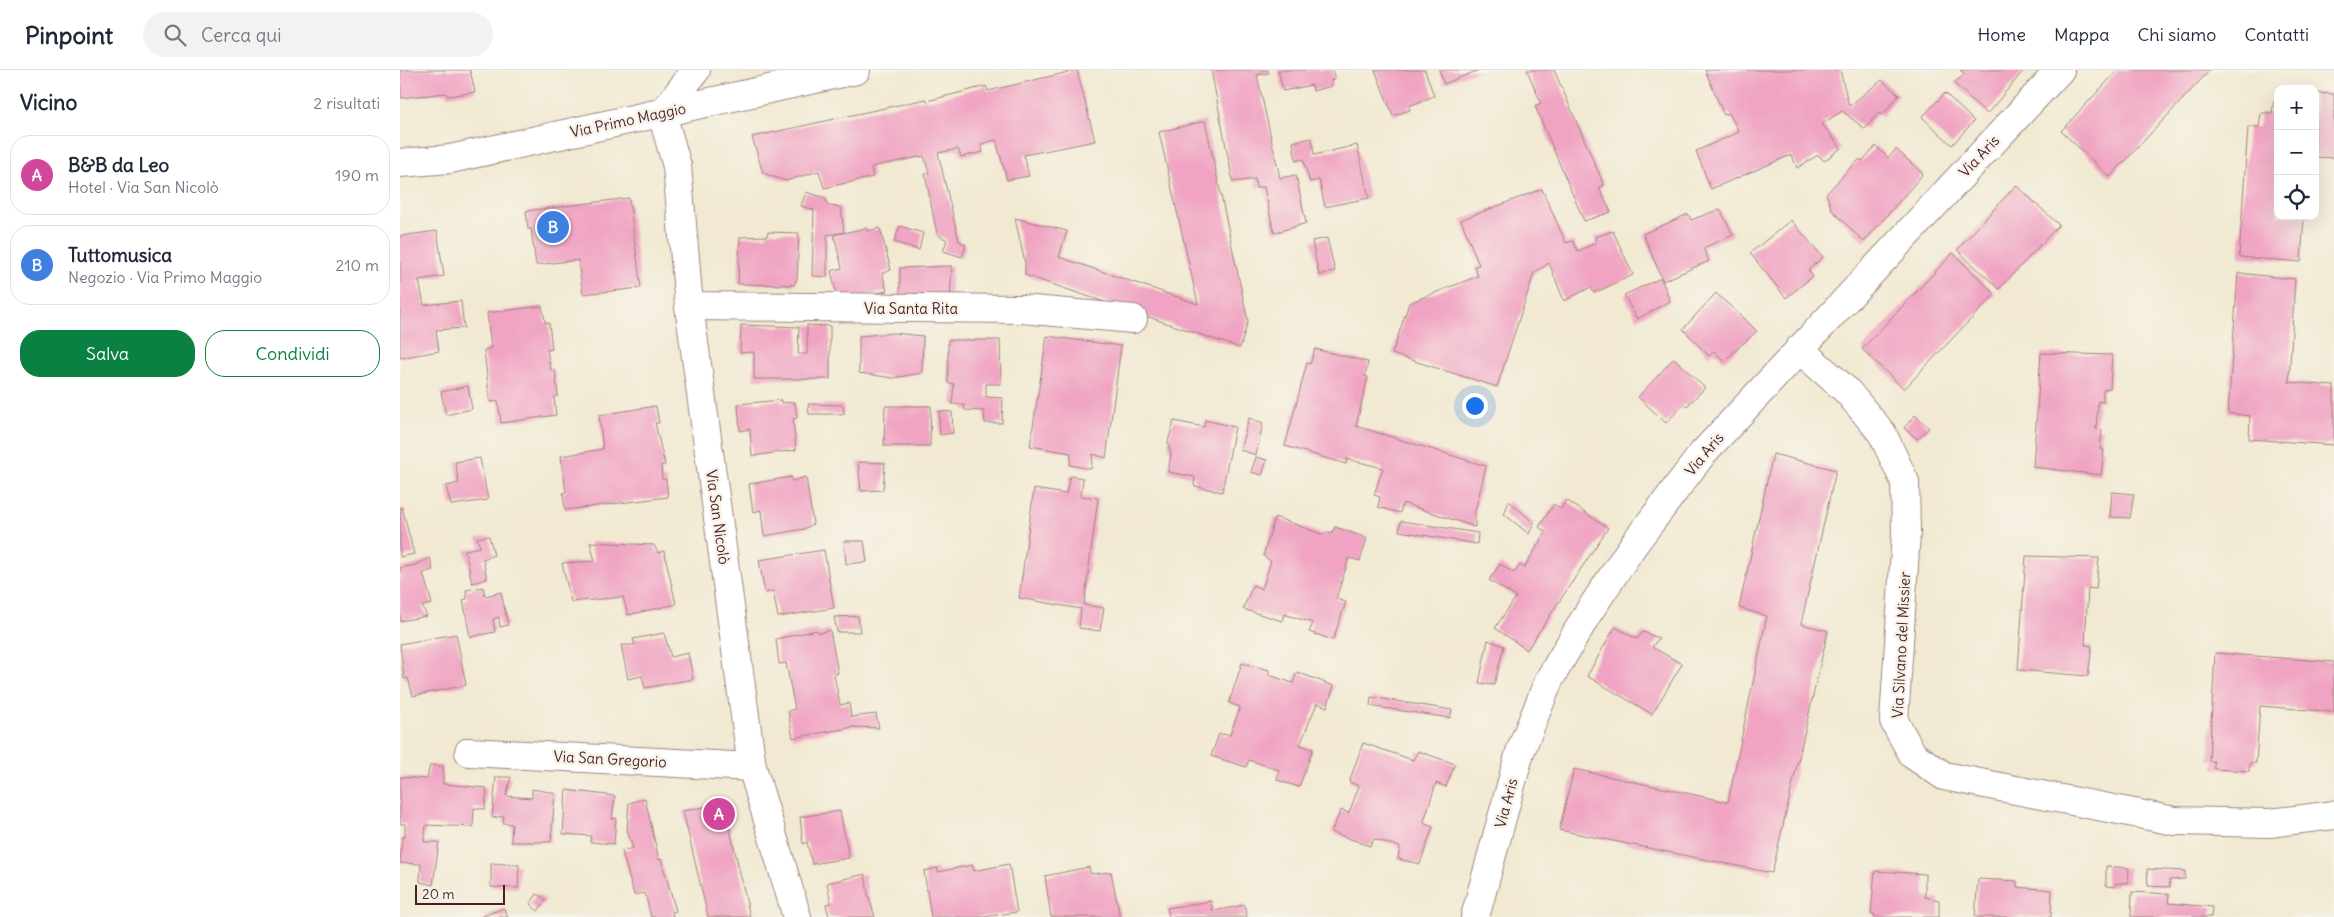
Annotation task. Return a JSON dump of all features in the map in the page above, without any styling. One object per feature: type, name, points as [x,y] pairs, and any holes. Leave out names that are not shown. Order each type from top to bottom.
[{"type":"street","points":[[662,114],[696,70]]},
{"type":"street","name":"Via Primo Maggio","points":[[400,163],[450,159],[856,70]]},
{"type":"street","name":"Via Aris","points":[[1475,917],[1520,752],[1549,680],[1588,613],[1634,544],[1703,453],[2060,70]]},
{"type":"street","name":"Via San Nicolò","points":[[662,114],[678,166],[689,306],[752,767],[797,917]]},
{"type":"street","name":"Via Santa Rita","points":[[689,306],[1022,309],[1133,319]]},
{"type":"street","name":"Via Silvano del Missier","points":[[1799,349],[1847,391],[1882,433],[1906,482],[1906,533],[1894,721],[1913,755],[1944,776],[2175,821],[2270,823],[2334,815]]},
{"type":"street","name":"Via San Gregorio","points":[[469,752],[752,767]]},
{"type":"building","points":[[400,70],[470,70],[475,92],[448,96],[446,93],[401,98]]},
{"type":"building","points":[[1077,70],[1095,141],[1024,155],[1029,176],[1007,180],[996,140],[981,144],[983,152],[961,157],[958,149],[938,153],[959,241],[966,245],[962,257],[943,251],[947,240],[937,234],[925,174],[929,173],[924,156],[871,167],[873,177],[824,188],[819,171],[786,181],[763,173],[752,137],[926,99],[927,101],[986,86],[988,91]]},
{"type":"building","points":[[1211,70],[1268,70],[1269,73],[1257,75],[1280,178],[1296,175],[1306,223],[1274,233],[1264,187],[1256,188],[1255,179],[1233,182]]},
{"type":"building","points":[[1278,70],[1332,70],[1335,79],[1331,80],[1332,86],[1313,91],[1312,85],[1283,91]]},
{"type":"building","points":[[1375,70],[1425,70],[1434,96],[1409,106],[1410,110],[1393,116]]},
{"type":"building","points":[[1439,70],[1479,70],[1444,84]]},
{"type":"building","points":[[1527,70],[1554,70],[1604,185],[1599,188],[1611,212],[1584,221],[1535,106],[1541,103]]},
{"type":"building","points":[[1705,70],[1840,70],[1849,106],[1882,80],[1899,95],[1882,116],[1879,112],[1865,129],[1842,111],[1822,124],[1841,148],[1824,161],[1818,155],[1797,168],[1791,155],[1711,189],[1696,151],[1739,132],[1729,113],[1724,115]]},
{"type":"building","points":[[1960,70],[2024,70],[1987,114],[1954,83],[1965,74]]},
{"type":"building","points":[[2118,70],[2210,70],[2110,177],[2061,131]]},
{"type":"building","points":[[1945,93],[1974,121],[1952,145],[1922,117]]},
{"type":"building","points":[[2319,93],[2334,94],[2334,158],[2319,157]]},
{"type":"building","points":[[2274,101],[2274,220],[2304,220],[2301,262],[2239,257],[2248,127],[2259,127],[2261,113],[2272,113]]},
{"type":"building","points":[[1205,121],[1248,321],[1240,348],[1025,275],[1025,263],[1015,218],[1067,231],[1059,257],[1198,304],[1159,132]]},
{"type":"building","points":[[1312,138],[1314,155],[1357,145],[1369,198],[1325,207],[1319,180],[1310,182],[1303,159],[1296,161],[1293,142]]},
{"type":"building","points":[[1876,146],[1888,158],[1896,149],[1923,174],[1864,242],[1832,210],[1826,194],[1850,168],[1860,159],[1862,161]]},
{"type":"building","points":[[2016,185],[2059,225],[1999,289],[1957,250]]},
{"type":"building","points":[[1542,189],[1566,243],[1573,241],[1578,251],[1596,243],[1595,237],[1613,231],[1633,275],[1594,293],[1591,287],[1564,301],[1549,263],[1534,273],[1497,387],[1392,354],[1409,303],[1478,276],[1474,266],[1479,265],[1461,220]]},
{"type":"building","points":[[806,192],[826,198],[828,206],[841,207],[844,232],[827,235],[827,277],[812,276],[814,210],[801,206]]},
{"type":"building","points":[[629,198],[641,288],[583,294],[578,260],[536,265],[531,229],[528,229],[526,211]]},
{"type":"building","points":[[1720,209],[1733,235],[1703,248],[1709,261],[1663,281],[1643,234],[1688,214],[1691,220]]},
{"type":"building","points":[[1791,220],[1823,257],[1808,270],[1813,276],[1786,298],[1750,253]]},
{"type":"building","points":[[900,226],[923,233],[919,250],[894,242]]},
{"type":"building","points":[[866,228],[867,231],[880,228],[891,270],[882,273],[887,291],[838,301],[831,271],[842,268],[834,235]]},
{"type":"building","points":[[437,231],[444,276],[419,280],[424,305],[461,301],[464,328],[436,330],[439,351],[400,358],[400,236]]},
{"type":"building","points":[[768,232],[799,233],[797,279],[794,285],[738,284],[740,237],[767,236]]},
{"type":"building","points":[[1327,238],[1335,271],[1319,275],[1312,241]]},
{"type":"building","points":[[1953,253],[1995,294],[1904,389],[1862,349]]},
{"type":"building","points":[[952,266],[950,299],[900,298],[900,268]]},
{"type":"building","points":[[2238,273],[2295,279],[2289,382],[2334,386],[2334,445],[2249,439],[2250,416],[2228,413]]},
{"type":"building","points":[[1661,278],[1670,301],[1637,319],[1624,295]]},
{"type":"building","points":[[1716,293],[1757,331],[1724,361],[1714,351],[1709,356],[1683,329]]},
{"type":"building","points":[[542,306],[545,322],[549,323],[552,349],[547,350],[551,371],[555,370],[558,396],[554,397],[556,415],[501,423],[498,401],[490,402],[484,350],[491,348],[487,313]]},
{"type":"building","points":[[741,325],[799,327],[798,354],[807,354],[807,325],[830,326],[830,379],[754,379],[754,352],[740,353]]},
{"type":"building","points":[[893,333],[923,336],[922,373],[893,378],[859,373],[859,336]]},
{"type":"building","points":[[1047,336],[1121,346],[1106,458],[1093,454],[1091,469],[1070,465],[1071,453],[1030,446]]},
{"type":"building","points":[[948,340],[1000,340],[1001,384],[986,384],[986,397],[1003,398],[1002,423],[985,423],[984,411],[965,410],[964,405],[952,404],[954,384],[948,383]]},
{"type":"building","points":[[1315,349],[1368,362],[1365,376],[1368,377],[1356,426],[1486,466],[1475,512],[1475,527],[1403,503],[1400,513],[1378,507],[1380,497],[1374,495],[1383,468],[1347,459],[1346,464],[1285,446],[1307,363],[1310,364]]},
{"type":"building","points":[[2041,353],[2112,355],[2110,388],[2103,390],[2103,402],[2098,401],[2096,429],[2102,430],[2100,449],[2104,450],[2101,475],[2033,467]]},
{"type":"building","points":[[1674,358],[1705,388],[1687,406],[1684,404],[1666,423],[1638,397]]},
{"type":"building","points":[[468,386],[472,409],[446,415],[441,392]]},
{"type":"building","points":[[781,400],[781,403],[795,402],[797,418],[793,419],[796,450],[752,456],[750,429],[740,431],[738,404]]},
{"type":"building","points":[[808,404],[843,405],[844,414],[809,414]]},
{"type":"building","points":[[656,406],[659,423],[655,423],[665,465],[661,465],[662,479],[666,479],[668,497],[565,510],[563,493],[566,492],[561,456],[603,449],[599,415]]},
{"type":"building","points":[[885,406],[931,406],[930,446],[884,446]]},
{"type":"building","points":[[939,411],[952,412],[953,433],[940,435]]},
{"type":"building","points":[[1915,415],[1929,428],[1917,439],[1904,428]]},
{"type":"building","points":[[1249,418],[1263,423],[1256,455],[1240,450]]},
{"type":"building","points":[[1205,420],[1235,427],[1222,492],[1194,486],[1195,477],[1168,472],[1171,455],[1168,442],[1174,421],[1204,427]]},
{"type":"building","points":[[1773,454],[1836,470],[1801,624],[1828,631],[1772,873],[1559,830],[1574,769],[1728,802],[1767,616],[1739,608]]},
{"type":"building","points":[[1256,457],[1267,460],[1262,475],[1251,472]]},
{"type":"building","points":[[480,458],[488,500],[451,505],[446,486],[459,483],[455,462]]},
{"type":"building","points":[[858,462],[885,463],[883,490],[861,491]]},
{"type":"building","points":[[1070,476],[1083,478],[1081,496],[1098,498],[1084,605],[1104,608],[1100,631],[1079,628],[1081,609],[1019,598],[1034,489],[1066,494]]},
{"type":"building","points":[[791,477],[792,481],[806,477],[813,524],[804,529],[764,536],[761,510],[753,512],[749,484]]},
{"type":"building","points":[[2112,492],[2134,494],[2130,518],[2110,517]]},
{"type":"building","points":[[1566,500],[1608,528],[1527,650],[1495,628],[1516,597],[1489,580],[1500,564],[1514,573],[1520,565],[1524,568],[1546,532],[1539,527],[1554,504],[1561,509]]},
{"type":"building","points":[[1509,501],[1534,523],[1529,534],[1504,514]]},
{"type":"building","points":[[402,507],[414,554],[400,557],[400,508]]},
{"type":"building","points":[[1275,517],[1324,535],[1325,532],[1331,534],[1335,527],[1367,538],[1360,561],[1349,558],[1336,599],[1346,602],[1333,640],[1309,632],[1313,623],[1284,614],[1282,621],[1243,609],[1253,585],[1262,589],[1271,561],[1263,556]]},
{"type":"building","points":[[1401,521],[1478,533],[1477,544],[1399,531]]},
{"type":"building","points":[[489,536],[494,555],[483,559],[487,579],[472,583],[465,550],[480,547],[477,538]]},
{"type":"building","points":[[844,541],[864,541],[867,562],[846,564]]},
{"type":"building","points":[[590,542],[654,545],[658,553],[664,551],[676,604],[628,615],[623,597],[571,602],[562,563],[595,561]]},
{"type":"building","points":[[824,550],[834,608],[778,617],[773,591],[765,593],[759,560]]},
{"type":"building","points":[[2026,556],[2099,558],[2096,589],[2088,588],[2085,645],[2092,646],[2088,676],[2018,670]]},
{"type":"building","points":[[430,558],[433,570],[423,573],[432,604],[422,606],[427,616],[400,621],[400,568],[415,565]]},
{"type":"building","points":[[483,587],[485,596],[501,592],[508,625],[500,627],[499,617],[493,619],[495,632],[470,637],[463,600],[467,599],[466,590]]},
{"type":"building","points":[[858,616],[860,632],[837,632],[834,617]]},
{"type":"building","points":[[1615,627],[1637,639],[1643,632],[1659,638],[1652,647],[1682,664],[1652,714],[1587,676]]},
{"type":"building","points":[[817,630],[819,633],[830,630],[838,673],[834,675],[840,705],[849,703],[851,717],[876,714],[879,728],[853,727],[793,738],[788,711],[795,709],[786,663],[779,664],[776,639]]},
{"type":"building","points":[[664,633],[671,657],[688,653],[693,679],[645,688],[642,676],[628,679],[621,645],[635,645],[633,639]]},
{"type":"building","points":[[456,634],[466,685],[413,696],[408,678],[404,679],[400,644]]},
{"type":"building","points":[[1488,640],[1504,646],[1494,685],[1479,683]]},
{"type":"building","points":[[2215,653],[2334,662],[2334,712],[2260,706],[2256,763],[2250,763],[2249,771],[2214,769],[2214,761],[2209,761]]},
{"type":"building","points":[[1242,663],[1269,670],[1269,675],[1293,683],[1297,672],[1334,686],[1327,707],[1317,703],[1300,745],[1313,749],[1299,787],[1277,780],[1279,770],[1249,760],[1246,767],[1211,756],[1219,734],[1230,735],[1240,707],[1229,703]]},
{"type":"building","points":[[1371,697],[1452,710],[1450,718],[1370,706]]},
{"type":"building","points":[[1363,743],[1413,760],[1418,751],[1455,764],[1446,787],[1436,783],[1424,821],[1425,824],[1433,827],[1420,864],[1398,859],[1400,847],[1374,839],[1370,846],[1331,832],[1341,810],[1349,813],[1359,786],[1349,782]]},
{"type":"building","points":[[430,765],[443,766],[443,784],[487,788],[485,809],[474,808],[473,827],[426,825],[424,842],[439,842],[433,885],[420,882],[421,864],[400,863],[402,837],[405,837],[405,824],[400,824],[400,777],[427,779]]},
{"type":"building","points":[[496,777],[511,777],[506,796],[532,798],[532,789],[555,793],[551,842],[511,842],[512,824],[503,823],[504,816],[492,818]]},
{"type":"building","points":[[566,790],[615,796],[612,819],[616,818],[614,844],[590,842],[591,836],[563,834]]},
{"type":"building","points":[[645,798],[659,860],[661,859],[676,911],[672,912],[673,917],[651,917],[645,893],[634,895],[622,851],[633,848],[627,830],[629,803]]},
{"type":"building","points":[[724,803],[750,917],[708,917],[683,811]]},
{"type":"building","points":[[840,811],[849,858],[812,864],[807,842],[803,844],[800,817]]},
{"type":"building","points":[[491,863],[519,865],[518,888],[491,887]]},
{"type":"building","points":[[1009,864],[1017,912],[984,917],[931,917],[924,871],[938,868],[938,872],[972,865],[974,871]]},
{"type":"building","points":[[2106,866],[2129,868],[2128,883],[2116,883],[2115,887],[2106,886]]},
{"type":"building","points":[[1089,867],[1091,874],[1111,872],[1120,917],[1051,917],[1045,876]]},
{"type":"building","points":[[2147,869],[2185,871],[2185,879],[2169,880],[2170,887],[2148,886]]},
{"type":"building","points":[[1875,871],[1925,874],[1925,897],[1939,900],[1939,917],[1874,917],[1874,914],[1871,913]]},
{"type":"building","points":[[865,874],[868,894],[875,917],[829,917],[826,904],[831,903],[827,883]]},
{"type":"building","points":[[1978,879],[2017,881],[2017,887],[2052,890],[2051,917],[1975,917]]},
{"type":"building","points":[[2132,892],[2169,894],[2168,903],[2212,907],[2211,917],[2131,917]]},
{"type":"building","points":[[537,894],[546,900],[538,911],[530,904]]},
{"type":"building","points":[[1211,901],[1213,911],[1245,905],[1247,917],[1169,917],[1167,908]]},
{"type":"building","points":[[504,908],[508,917],[480,917]]},
{"type":"place","name":"Tuttomusica","points":[[553,227]]},
{"type":"place","name":"B&B da Leo","points":[[719,814]]}]
